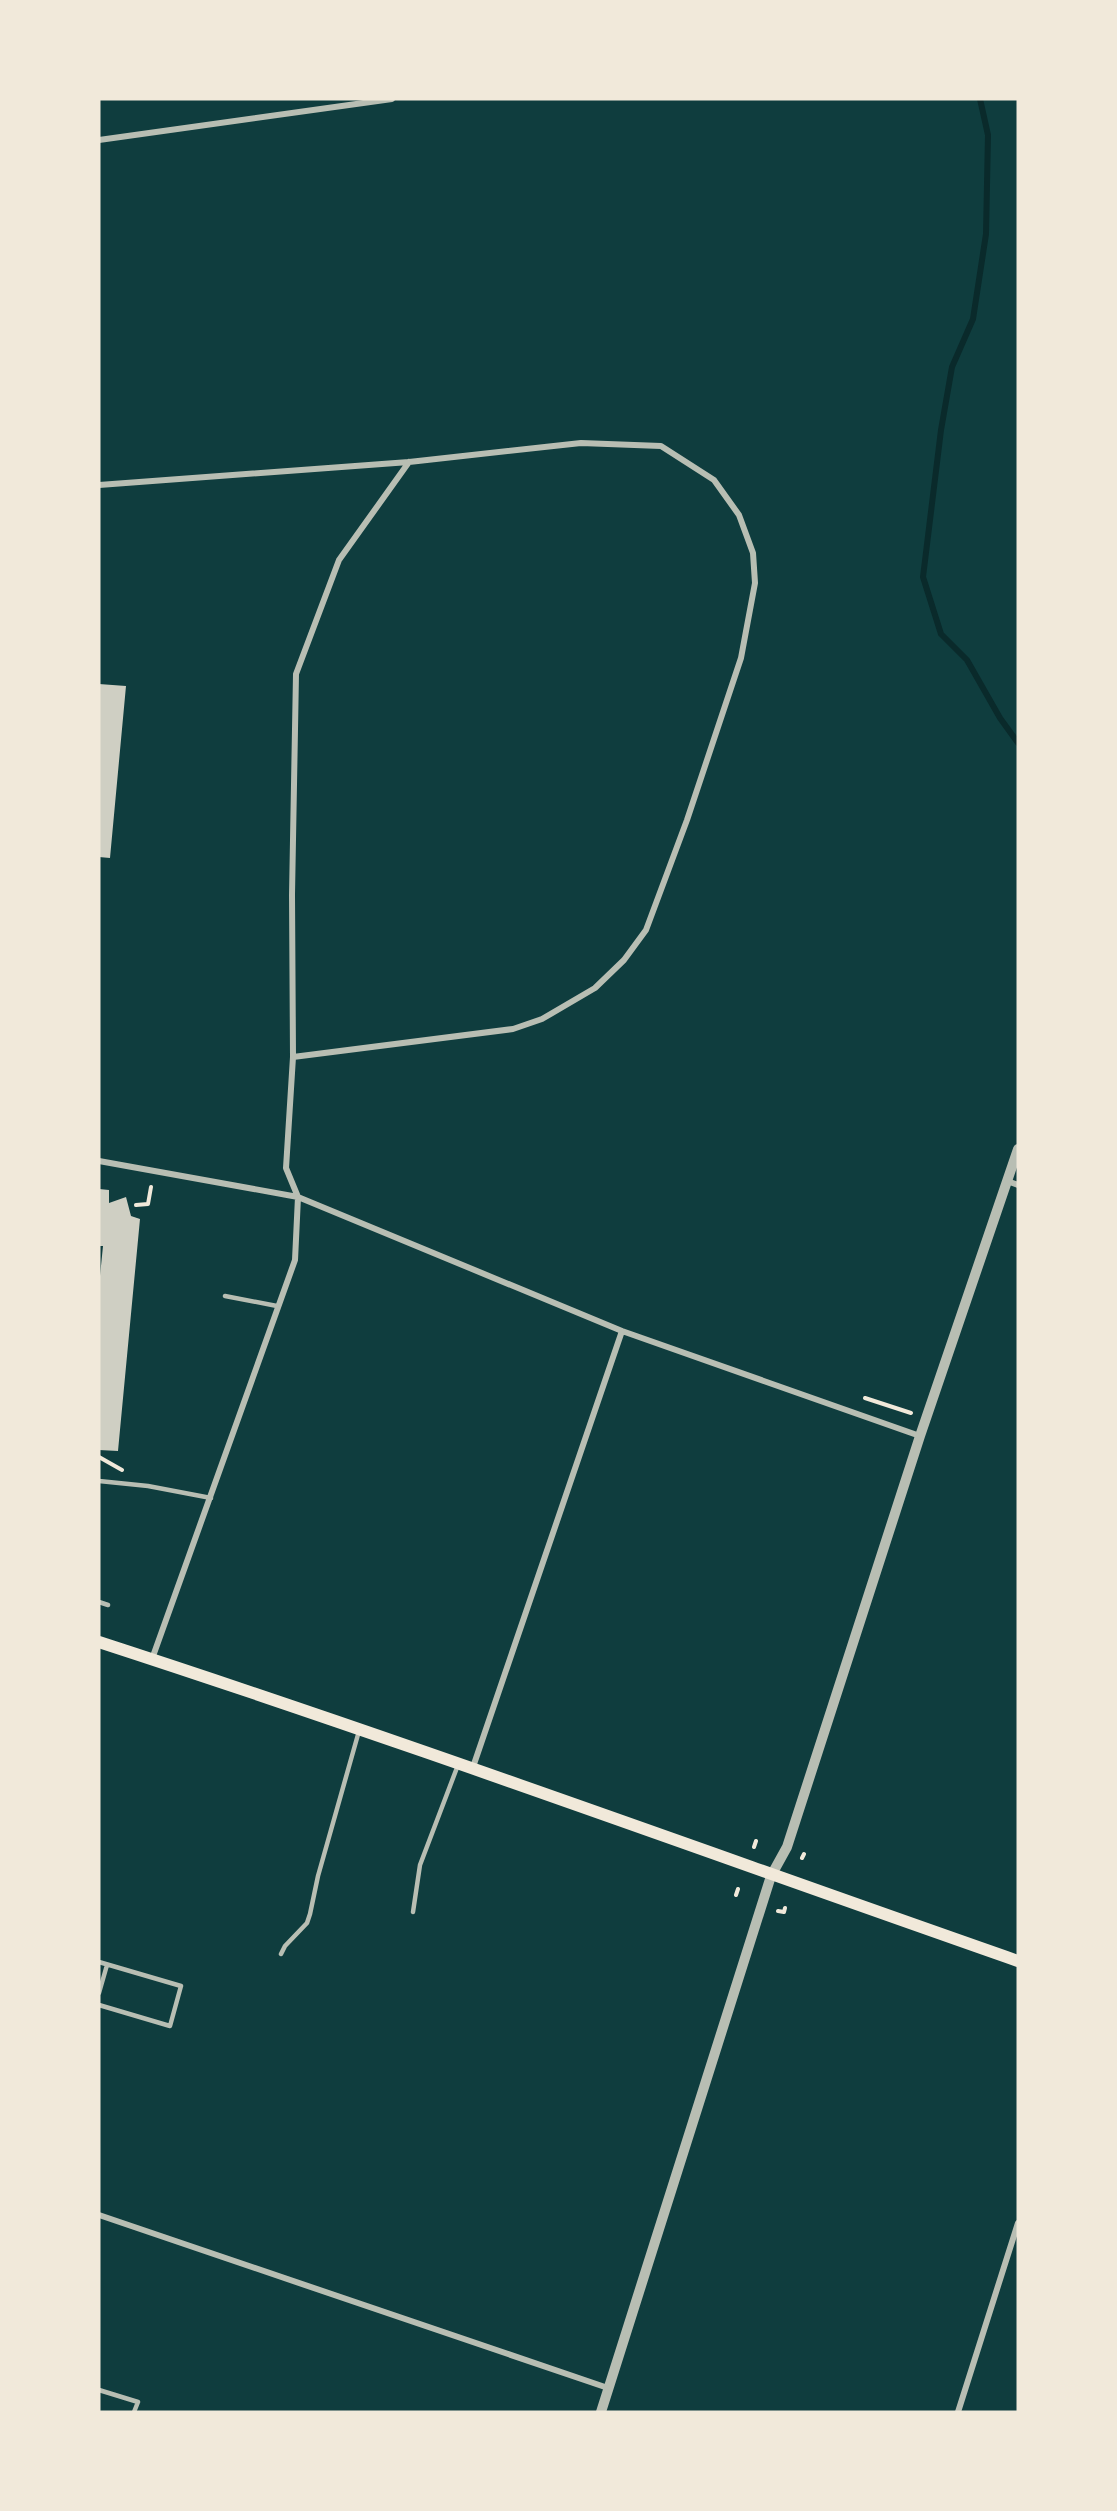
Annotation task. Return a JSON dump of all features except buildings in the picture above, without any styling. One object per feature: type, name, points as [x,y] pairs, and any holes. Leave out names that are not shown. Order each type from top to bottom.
[{"type":"main road","points":[[99,1642],[360,1728],[771,1876],[1018,1961]]},
{"type":"street","points":[[99,140],[392,99]]},
{"type":"street","points":[[99,485],[409,462],[581,443],[661,446],[714,480],[739,515],[753,553],[754,583],[741,658],[687,820],[646,930],[624,960],[595,988],[542,1019],[513,1029],[481,1035],[292,1057]]},
{"type":"street","points":[[152,1659],[295,1260],[298,1197],[286,1168],[292,1057],[296,674],[339,560],[409,462]]},
{"type":"street","points":[[601,2412],[771,1876],[787,1847],[920,1436],[1013,1183],[1018,1149]]},
{"type":"street","points":[[99,1161],[298,1197],[622,1331],[920,1436]]},
{"type":"street","points":[[472,1770],[622,1331]]},
{"type":"street","points":[[99,2215],[608,2388]]},
{"type":"street","points":[[958,2412],[1018,2223]]},
{"type":"lane","points":[[225,1296],[278,1306]]},
{"type":"lane","points":[[99,1481],[148,1486],[211,1498]]},
{"type":"lane","points":[[99,1602],[108,1605]]},
{"type":"lane","points":[[281,1954],[285,1946],[307,1923],[360,1728]]},
{"type":"lane","points":[[413,1912],[420,1865],[458,1765]]},
{"type":"lane","points":[[99,1962],[181,1986],[170,2026],[99,2005]]},
{"type":"lane","points":[[99,1993],[107,1965]]},
{"type":"lane","points":[[99,2390],[138,2402],[134,2412]]},
{"type":"path","points":[[136,1205],[148,1204],[151,1187]]},
{"type":"path","points":[[865,1398],[911,1413]]},
{"type":"path","points":[[754,1847],[756,1841]]},
{"type":"path","points":[[736,1895],[738,1889]]},
{"type":"path","points":[[778,1911],[784,1912],[785,1908]]},
{"type":"waterway","points":[[980,99],[988,135],[986,234],[973,319],[952,367],[941,430],[923,577],[941,634],[967,660],[1000,718],[1018,743]]}]
